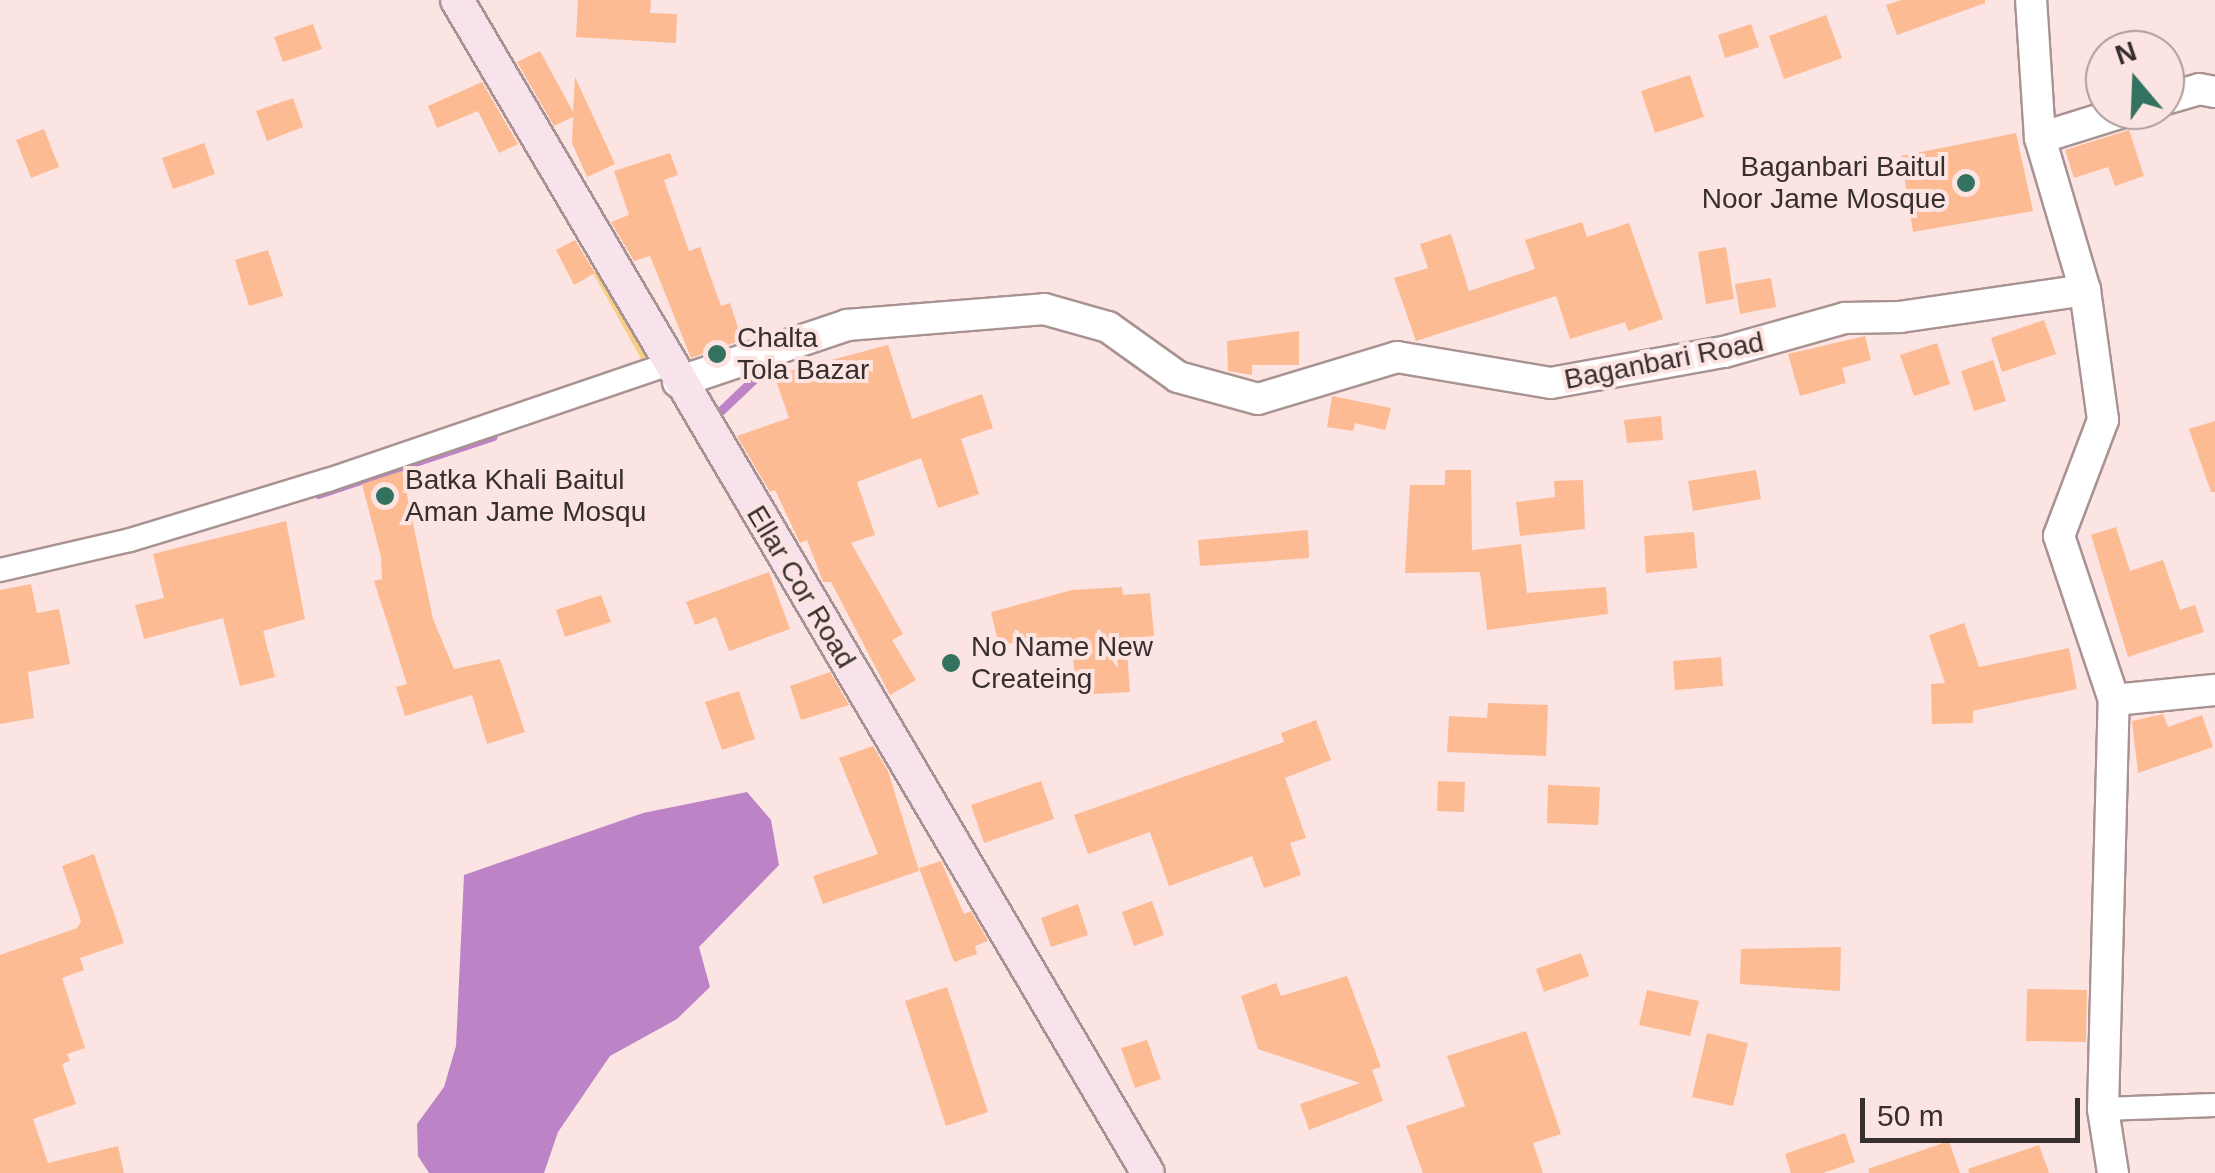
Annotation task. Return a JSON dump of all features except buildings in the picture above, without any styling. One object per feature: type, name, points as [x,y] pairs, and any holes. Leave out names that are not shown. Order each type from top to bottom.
[{"type":"main road","name":"Ellar Cor Road","points":[[457,0],[1148,1173]]},
{"type":"street","points":[[2031,0],[2040,138],[2085,290],[2103,420],[2059,536],[2114,700],[2103,1109],[2113,1173]]},
{"type":"street","points":[[2185,93],[2199,89],[2215,92]]},
{"type":"street","points":[[2040,138],[2085,124]]},
{"type":"street","name":"Baganbari Road","points":[[675,373],[847,325],[1044,308],[1108,327],[1178,377],[1258,399],[1398,358],[1551,383],[1724,352],[1845,318],[1900,317],[2085,290]]},
{"type":"street","points":[[0,570],[130,540],[675,373]]},
{"type":"street","points":[[2114,700],[2215,690]]},
{"type":"street","points":[[2103,1109],[2215,1105]]},
{"type":"shaded area","points":[[608,265],[659,356],[644,364],[593,273]]},
{"type":"shaded area","points":[[747,792],[771,820],[779,865],[699,947],[710,987],[677,1019],[610,1056],[558,1132],[544,1173],[429,1173],[418,1156],[417,1124],[444,1087],[456,1046],[464,875],[643,813]]},
{"type":"waterway","points":[[713,418],[771,363]]},
{"type":"waterway","points":[[318,494],[493,436]]},
{"type":"place","name":"Baganbari Baitul Noor Jame Mosque","points":[[1966,183]]},
{"type":"place","name":"Chalta Tola Bazar","points":[[717,354]]},
{"type":"place","name":"Batka Khali Baitul Aman Jame Mosqu","points":[[385,496]]},
{"type":"place","name":"No Name New Createing","points":[[951,663]]}]
